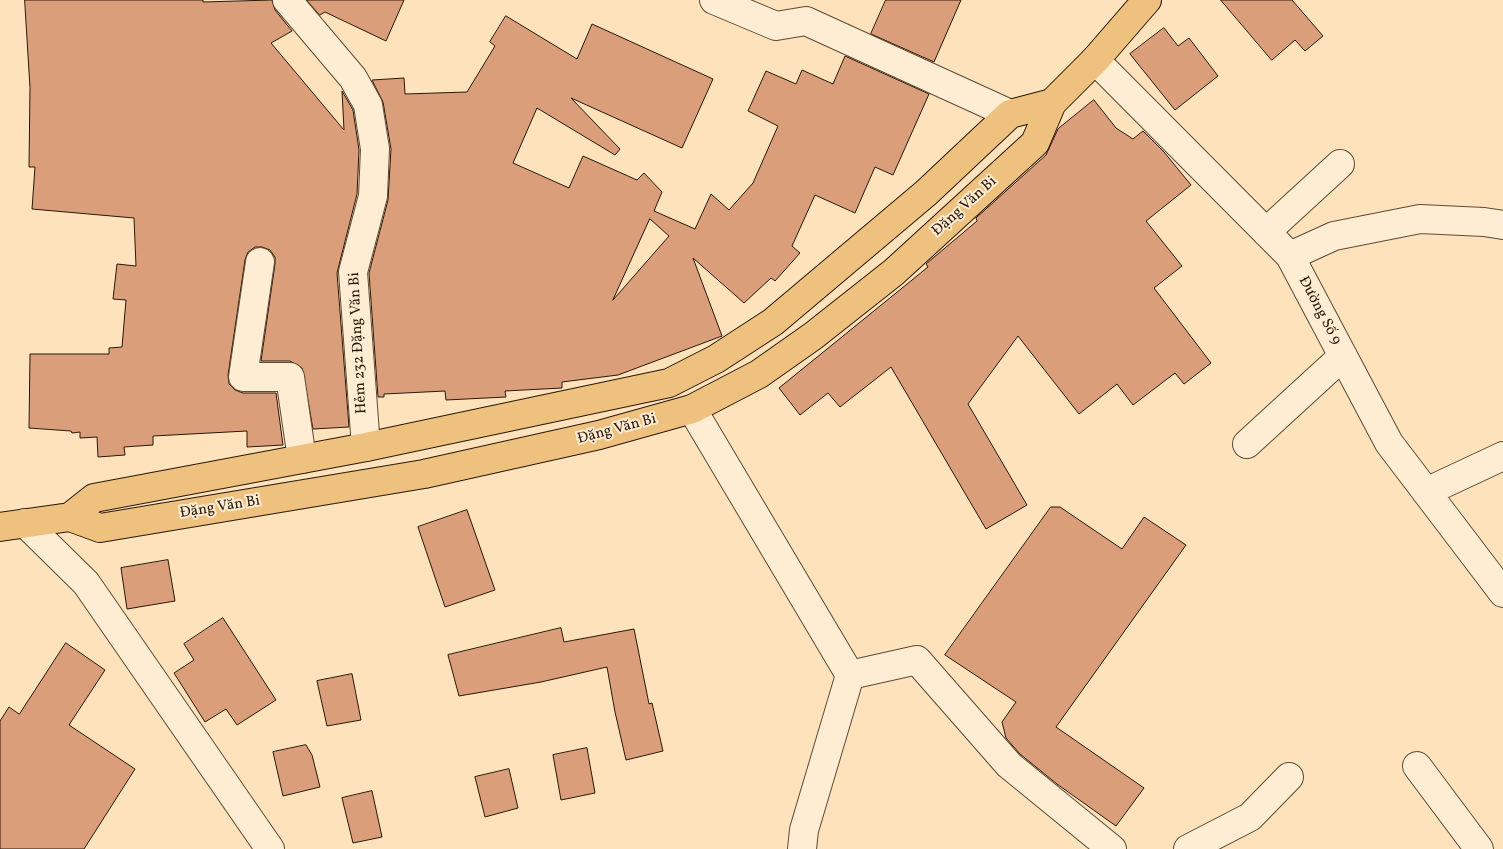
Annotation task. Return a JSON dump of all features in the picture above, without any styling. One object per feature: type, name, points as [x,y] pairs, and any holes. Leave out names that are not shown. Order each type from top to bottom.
[{"type":"main road","name":"Đặng Văn Bi","points":[[12,525],[70,517],[100,528],[414,476],[547,448],[692,409],[759,374],[813,336],[894,272],[1035,143],[1052,102],[1095,60],[1148,0]]},
{"type":"main road","name":"Đặng Văn Bi","points":[[70,517],[94,498],[366,448],[669,383],[716,359],[773,322],[926,193],[1010,114],[1052,102]]},
{"type":"street","name":"Hẻm 232 Đặng Văn Bi","points":[[287,0],[353,78],[368,105],[375,149],[373,196],[353,272],[366,448]]},
{"type":"street","points":[[714,0],[776,26],[806,22],[1010,114]]},
{"type":"street","name":"Đường Số 9","points":[[1095,60],[1290,256],[1389,443],[1503,593]]},
{"type":"street","points":[[1266,232],[1340,164]]},
{"type":"street","points":[[1290,256],[1334,236],[1420,219],[1484,222],[1503,226]]},
{"type":"street","points":[[260,262],[243,377],[290,377],[302,459]]},
{"type":"street","points":[[1247,444],[1343,356]]},
{"type":"street","points":[[692,409],[850,675],[804,830],[802,849]]},
{"type":"street","points":[[1426,492],[1503,456]]},
{"type":"street","points":[[12,525],[86,583],[270,849]]},
{"type":"street","points":[[850,675],[917,660],[1009,766],[1099,847]]},
{"type":"street","points":[[1417,766],[1479,849]]},
{"type":"street","points":[[1188,849],[1250,817],[1289,777]]},
{"type":"building","points":[[25,0],[203,0],[203,2],[272,0],[275,10],[292,31],[271,43],[344,130],[342,91],[353,110],[359,150],[357,194],[337,273],[349,427],[313,429],[302,368],[290,361],[261,361],[275,257],[270,250],[255,247],[248,252],[245,260],[228,375],[229,384],[235,390],[243,393],[276,393],[283,445],[247,447],[247,431],[153,436],[153,445],[124,447],[125,455],[98,457],[97,437],[80,438],[80,432],[72,433],[71,431],[29,428],[30,354],[109,354],[109,348],[122,347],[126,300],[113,299],[117,264],[136,266],[134,218],[32,209],[35,167],[29,167],[30,88]]},
{"type":"building","points":[[307,0],[404,0],[386,41],[325,12],[320,15]]},
{"type":"building","points":[[886,0],[961,0],[934,62],[871,34]]},
{"type":"building","points":[[1221,0],[1292,0],[1323,36],[1305,51],[1295,40],[1272,60]]},
{"type":"building","points":[[506,16],[577,59],[592,24],[713,79],[682,148],[571,98],[620,149],[615,155],[537,108],[513,163],[569,188],[583,156],[637,180],[644,173],[662,192],[654,211],[695,229],[711,194],[729,210],[753,183],[778,126],[748,111],[766,71],[796,84],[802,70],[833,84],[845,56],[929,94],[893,175],[875,167],[855,213],[815,195],[792,246],[800,253],[775,281],[771,278],[744,303],[693,258],[722,336],[618,375],[562,382],[562,388],[505,391],[506,397],[446,400],[445,391],[384,394],[384,397],[378,397],[369,273],[388,200],[391,149],[383,102],[372,80],[404,78],[405,94],[467,92],[495,46],[490,42]],"holes":[[[650,219],[669,236],[613,300]]]},
{"type":"building","points":[[1164,28],[1178,46],[1189,38],[1218,76],[1175,110],[1130,54]]},
{"type":"building","points":[[1094,100],[1116,128],[1133,139],[1143,131],[1164,152],[1191,185],[1146,221],[1182,266],[1154,288],[1211,363],[1184,384],[1175,373],[1133,405],[1117,384],[1079,414],[1018,336],[968,404],[1027,505],[986,529],[891,367],[840,407],[828,393],[800,415],[779,388],[928,267],[926,264],[977,221],[976,218],[1046,155],[1058,129]]},
{"type":"building","points":[[1051,507],[1060,507],[1122,549],[1144,517],[1186,545],[1056,727],[1144,788],[1116,826],[1057,784],[1020,754],[1006,738],[1002,722],[1016,702],[945,655]]},
{"type":"building","points":[[467,510],[495,590],[445,607],[418,527]]},
{"type":"building","points":[[168,560],[175,601],[127,609],[121,568]]},
{"type":"building","points":[[223,618],[276,700],[237,725],[226,709],[205,722],[174,673],[194,660],[184,644]]},
{"type":"building","points":[[561,628],[564,642],[634,629],[649,704],[652,703],[663,751],[626,760],[607,667],[541,682],[459,696],[448,655]]},
{"type":"building","points":[[66,643],[105,670],[69,725],[135,769],[84,849],[0,849],[0,721],[9,707],[19,714]]},
{"type":"building","points":[[352,674],[361,720],[327,726],[317,681]]},
{"type":"building","points":[[306,745],[312,755],[320,787],[283,796],[273,752]]},
{"type":"building","points":[[587,748],[595,793],[561,800],[553,755]]},
{"type":"building","points":[[509,769],[518,808],[485,817],[475,777]]},
{"type":"building","points":[[372,791],[382,837],[353,843],[342,798]]}]
